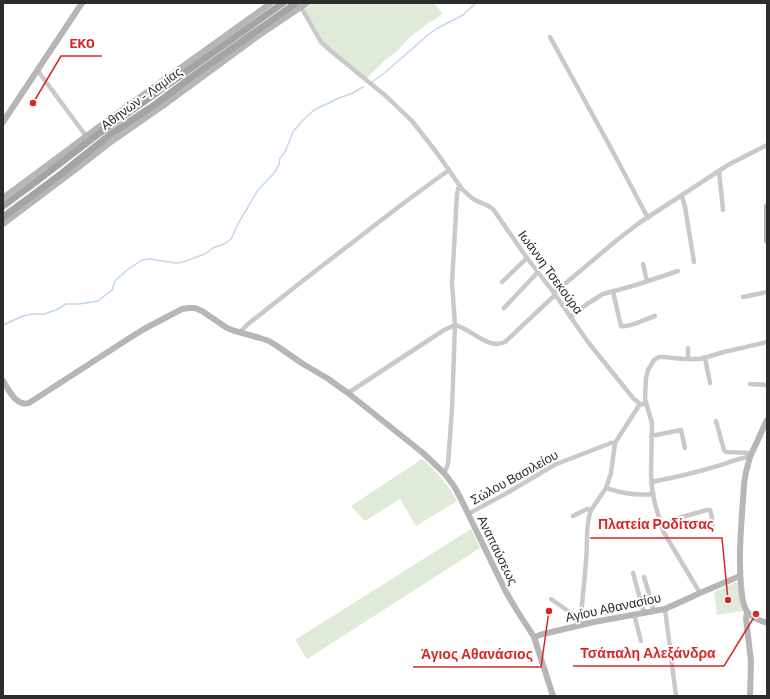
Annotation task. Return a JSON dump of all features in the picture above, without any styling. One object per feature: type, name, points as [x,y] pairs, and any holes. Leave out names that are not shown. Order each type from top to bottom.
[{"type":"main road","name":"Αθηνών - Λαμίας","points":[[3,206],[52,171],[97,135],[283,3]]},
{"type":"main road","name":"Αθηνών - Λαμίας","points":[[3,217],[58,177],[107,138],[193,76],[301,4]]},
{"type":"street","points":[[3,122],[82,3]]},
{"type":"street","points":[[3,198],[86,136],[271,3]]},
{"type":"street","points":[[3,224],[111,142],[164,106],[301,4]]},
{"type":"street","name":"Ιωάννη Τσεκούρα","points":[[301,4],[321,42],[387,97],[412,121],[450,170],[460,186],[472,198],[493,209],[602,361],[633,398],[640,404]]},
{"type":"street","points":[[550,37],[648,218]]},
{"type":"street","points":[[38,71],[86,136]]},
{"type":"street","points":[[348,394],[444,330],[455,325],[488,342],[500,344],[505,342],[554,294],[617,240],[719,171],[767,145]]},
{"type":"street","points":[[240,333],[248,324],[305,279],[405,202],[450,170]]},
{"type":"street","points":[[719,171],[723,210]]},
{"type":"street","points":[[444,473],[448,464],[452,409],[455,325],[452,269],[457,194],[460,186]]},
{"type":"street","points":[[682,196],[694,262]]},
{"type":"street","points":[[767,206],[767,241]]},
{"type":"street","points":[[502,282],[527,258]]},
{"type":"street","points":[[644,264],[647,281]]},
{"type":"street","points":[[570,317],[598,296],[678,271]]},
{"type":"street","points":[[504,308],[538,272]]},
{"type":"street","points":[[613,292],[621,326],[628,326],[655,316]]},
{"type":"street","points":[[743,297],[767,292]]},
{"type":"street","name":"Αναπαύσεως","points":[[3,381],[18,402],[24,404],[29,403],[144,329],[189,308],[195,308],[202,311],[227,328],[269,341],[327,378],[423,453],[444,473],[454,486],[506,592],[534,637],[553,696]]},
{"type":"street","points":[[700,592],[660,525],[651,482],[652,423],[646,404],[645,391],[648,370],[654,360],[659,357],[688,359],[705,358],[767,342]]},
{"type":"street","points":[[688,348],[688,359]]},
{"type":"street","points":[[705,358],[710,383]]},
{"type":"street","points":[[750,384],[767,385]]},
{"type":"street","points":[[581,622],[587,558],[588,519],[591,510],[606,488],[611,473],[615,443],[640,404],[646,404]]},
{"type":"street","points":[[767,420],[751,455],[744,484],[740,556],[740,576],[744,605],[752,616],[767,623]]},
{"type":"street","points":[[716,421],[724,450],[726,452],[751,455]]},
{"type":"street","points":[[651,436],[682,430],[685,448]]},
{"type":"street","name":"Σώλου Βασιλείου","points":[[468,514],[554,465],[611,443],[615,443]]},
{"type":"street","points":[[651,482],[713,468],[751,455]]},
{"type":"street","points":[[606,488],[631,494],[653,494]]},
{"type":"street","points":[[573,516],[587,510],[591,510]]},
{"type":"street","points":[[660,525],[707,510],[710,510],[713,524]]},
{"type":"street","points":[[633,573],[644,613]]},
{"type":"street","name":"Αγίου Αθανασίου","points":[[534,637],[581,622],[644,613],[665,608],[740,576]]},
{"type":"street","points":[[644,577],[654,611]]},
{"type":"street","points":[[551,599],[581,622]]},
{"type":"street","points":[[665,608],[676,696]]},
{"type":"street","points":[[747,611],[746,619],[751,661],[750,696]]},
{"type":"street","points":[[634,614],[641,641]]},
{"type":"green space","points":[[313,3],[434,3],[442,13],[439,17],[412,35],[396,52],[384,61],[366,79],[323,41],[305,9]]},
{"type":"green space","points":[[422,459],[441,478],[457,501],[416,526],[400,499],[365,521],[351,506]]},
{"type":"green space","points":[[471,529],[480,548],[307,659],[295,640]]},
{"type":"green space","points":[[736,582],[738,583],[742,611],[717,615],[714,592]]},
{"type":"waterway","points":[[372,82],[428,35],[436,29],[463,15],[476,3]]},
{"type":"waterway","points":[[3,325],[23,316],[44,314],[56,310],[66,304],[79,304],[98,301],[112,290],[115,281],[127,270],[142,260],[150,259],[176,263],[183,262],[205,254],[213,248],[224,244],[231,239],[258,190],[274,173],[293,132],[302,121],[314,110],[363,87]]},
{"type":"place","name":"EKO","points":[[33,103]]},
{"type":"place","name":"Πλατεία Ροδίτσας","points":[[728,600]]},
{"type":"place","name":"Άγιος Αθανάσιος","points":[[549,611]]},
{"type":"place","name":"Τσάπαλη Αλεξάνδρα","points":[[756,614]]}]
